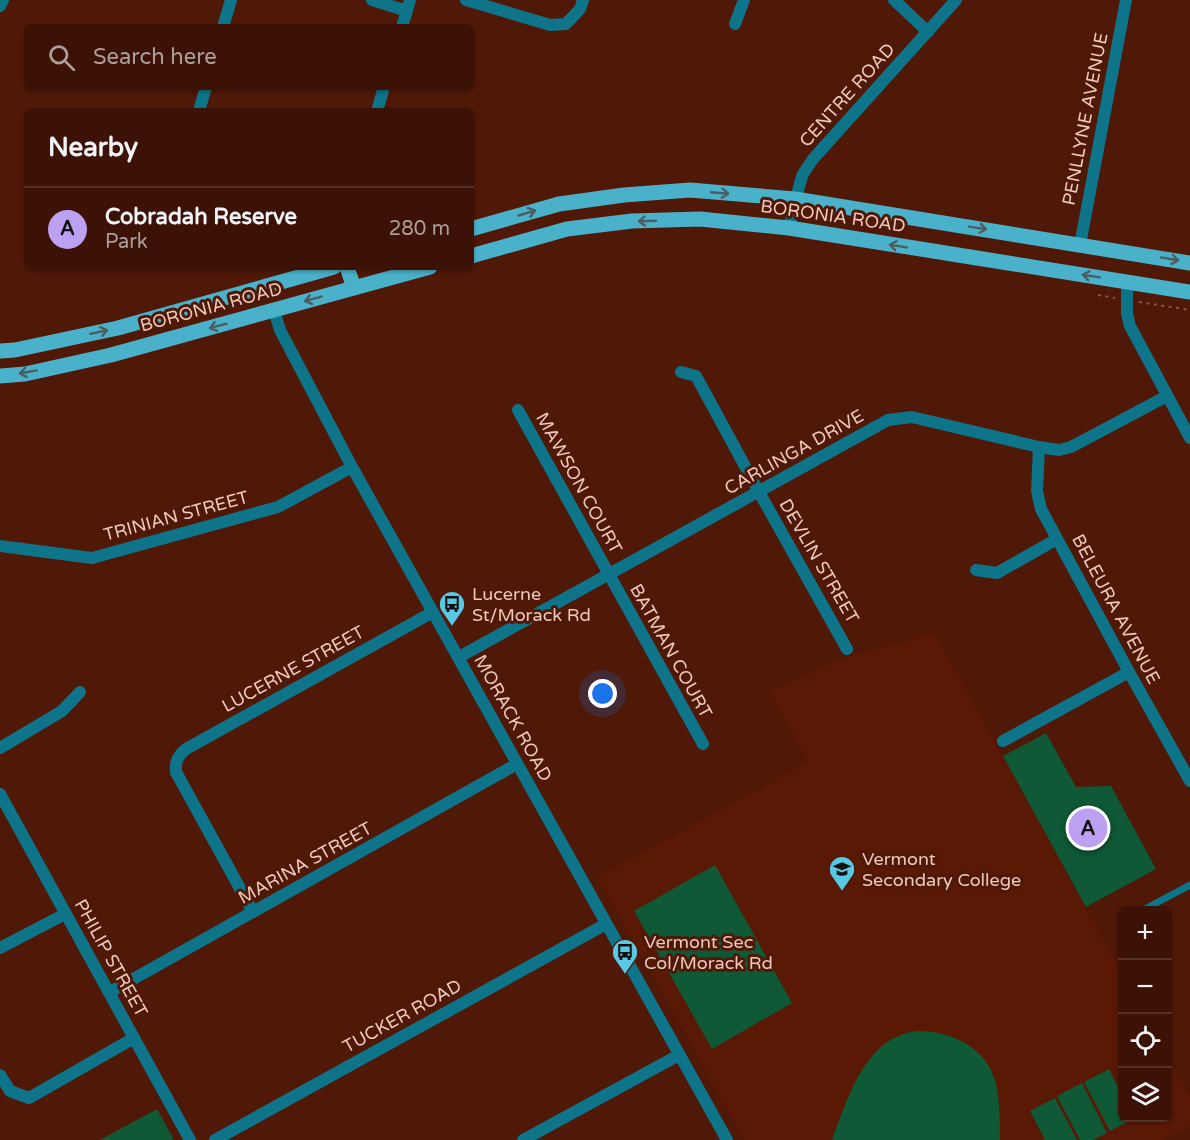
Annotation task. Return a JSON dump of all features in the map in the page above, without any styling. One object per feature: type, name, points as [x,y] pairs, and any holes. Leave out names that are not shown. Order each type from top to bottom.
[{"type":"main road","name":"BORONIA ROAD","points":[[474,228],[559,204],[624,195],[690,190],[795,199],[1190,263]]},
{"type":"main road","name":"BORONIA ROAD","points":[[474,255],[567,229],[632,221],[700,219],[789,228],[1190,292]]},
{"type":"main road","name":"BORONIA ROAD","points":[[0,351],[15,350],[118,328],[323,270]]},
{"type":"main road","points":[[348,270],[354,288]]},
{"type":"main road","name":"BORONIA ROAD","points":[[0,376],[25,374],[111,355],[419,270]]},
{"type":"main road","points":[[269,285],[274,310]]},
{"type":"street","points":[[0,6],[3,0]]},
{"type":"street","points":[[225,24],[231,0]]},
{"type":"street","points":[[372,0],[408,5],[403,24]]},
{"type":"street","points":[[466,0],[550,25],[566,24],[580,9],[583,0]]},
{"type":"street","points":[[735,24],[744,0]]},
{"type":"street","points":[[894,0],[928,32]]},
{"type":"street","name":"CENTRE ROAD","points":[[789,228],[803,174],[813,159],[957,0]]},
{"type":"street","name":"PENLLYNE AVENUE","points":[[1080,245],[1126,0]]},
{"type":"street","points":[[200,108],[205,90]]},
{"type":"street","points":[[378,108],[383,90]]},
{"type":"street","points":[[1127,281],[1127,314],[1130,326],[1190,438]]},
{"type":"street","name":"MORACK ROAD","points":[[274,310],[280,330],[352,467],[727,1140]]},
{"type":"street","name":"DEVLIN STREET","points":[[681,372],[696,376],[847,649]]},
{"type":"street","name":"CARLINGA DRIVE","points":[[459,657],[888,420],[912,417],[1059,450],[1071,447],[1167,396]]},
{"type":"street","name":"MAWSON COURT","points":[[519,410],[608,574]]},
{"type":"street","name":"BELEURA AVENUE","points":[[1039,447],[1037,490],[1041,509],[1190,781]]},
{"type":"street","name":"TRINIAN STREET","points":[[0,546],[92,558],[278,507],[352,467]]},
{"type":"street","points":[[976,570],[997,573],[1057,539]]},
{"type":"street","name":"BATMAN COURT","points":[[608,574],[703,744]]},
{"type":"street","name":"LUCERNE STREET","points":[[253,912],[176,772],[175,764],[178,756],[186,749],[433,612]]},
{"type":"street","points":[[1003,741],[1129,672]]},
{"type":"street","points":[[0,747],[62,711],[80,692]]},
{"type":"street","name":"MARINA STREET","points":[[110,992],[517,764]]},
{"type":"street","name":"PHILIP STREET","points":[[0,794],[190,1140]]},
{"type":"street","points":[[0,948],[65,914]]},
{"type":"street","name":"TUCKER ROAD","points":[[215,1140],[606,924]]},
{"type":"street","points":[[0,1075],[9,1091],[29,1098],[134,1038]]},
{"type":"street","points":[[523,1140],[679,1055]]},
{"type":"lane","points":[[1151,906],[1190,885]]},
{"type":"path","points":[[1098,295],[1117,298]]},
{"type":"path","points":[[1138,302],[1190,310]]},
{"type":"shaded area","name":"Vermont Secondary College","points":[[935,633],[1118,967],[1118,1122],[1172,1122],[1172,1063],[1190,1097],[1190,1126],[1164,1140],[744,1140],[597,877],[808,762],[770,692],[836,660]]},
{"type":"green space","points":[[1046,733],[1076,787],[1111,786],[1156,869],[1086,907],[1003,756]]},
{"type":"green space","points":[[715,865],[792,1003],[712,1049],[634,911]]},
{"type":"green space","points":[[918,1031],[956,1038],[977,1051],[985,1061],[992,1071],[996,1084],[1000,1112],[1000,1140],[832,1140],[852,1088],[872,1057],[884,1044],[900,1035]]},
{"type":"green space","points":[[1109,1069],[1118,1087],[1118,1122],[1127,1122],[1110,1131],[1084,1082]]},
{"type":"green space","points":[[1082,1083],[1107,1133],[1093,1140],[1080,1140],[1057,1096]]},
{"type":"green space","points":[[1055,1098],[1077,1140],[1045,1140],[1030,1111]]},
{"type":"green space","points":[[157,1109],[174,1140],[100,1140]]},
{"type":"place","name":"Lucerne St/Morack Rd","points":[[452,627]]},
{"type":"place","name":"Cobradah Reserve","points":[[1088,828]]},
{"type":"place","name":"Vermont Secondary College","points":[[842,892]]},
{"type":"place","name":"Vermont Sec Col/Morack Rd","points":[[625,975]]}]
